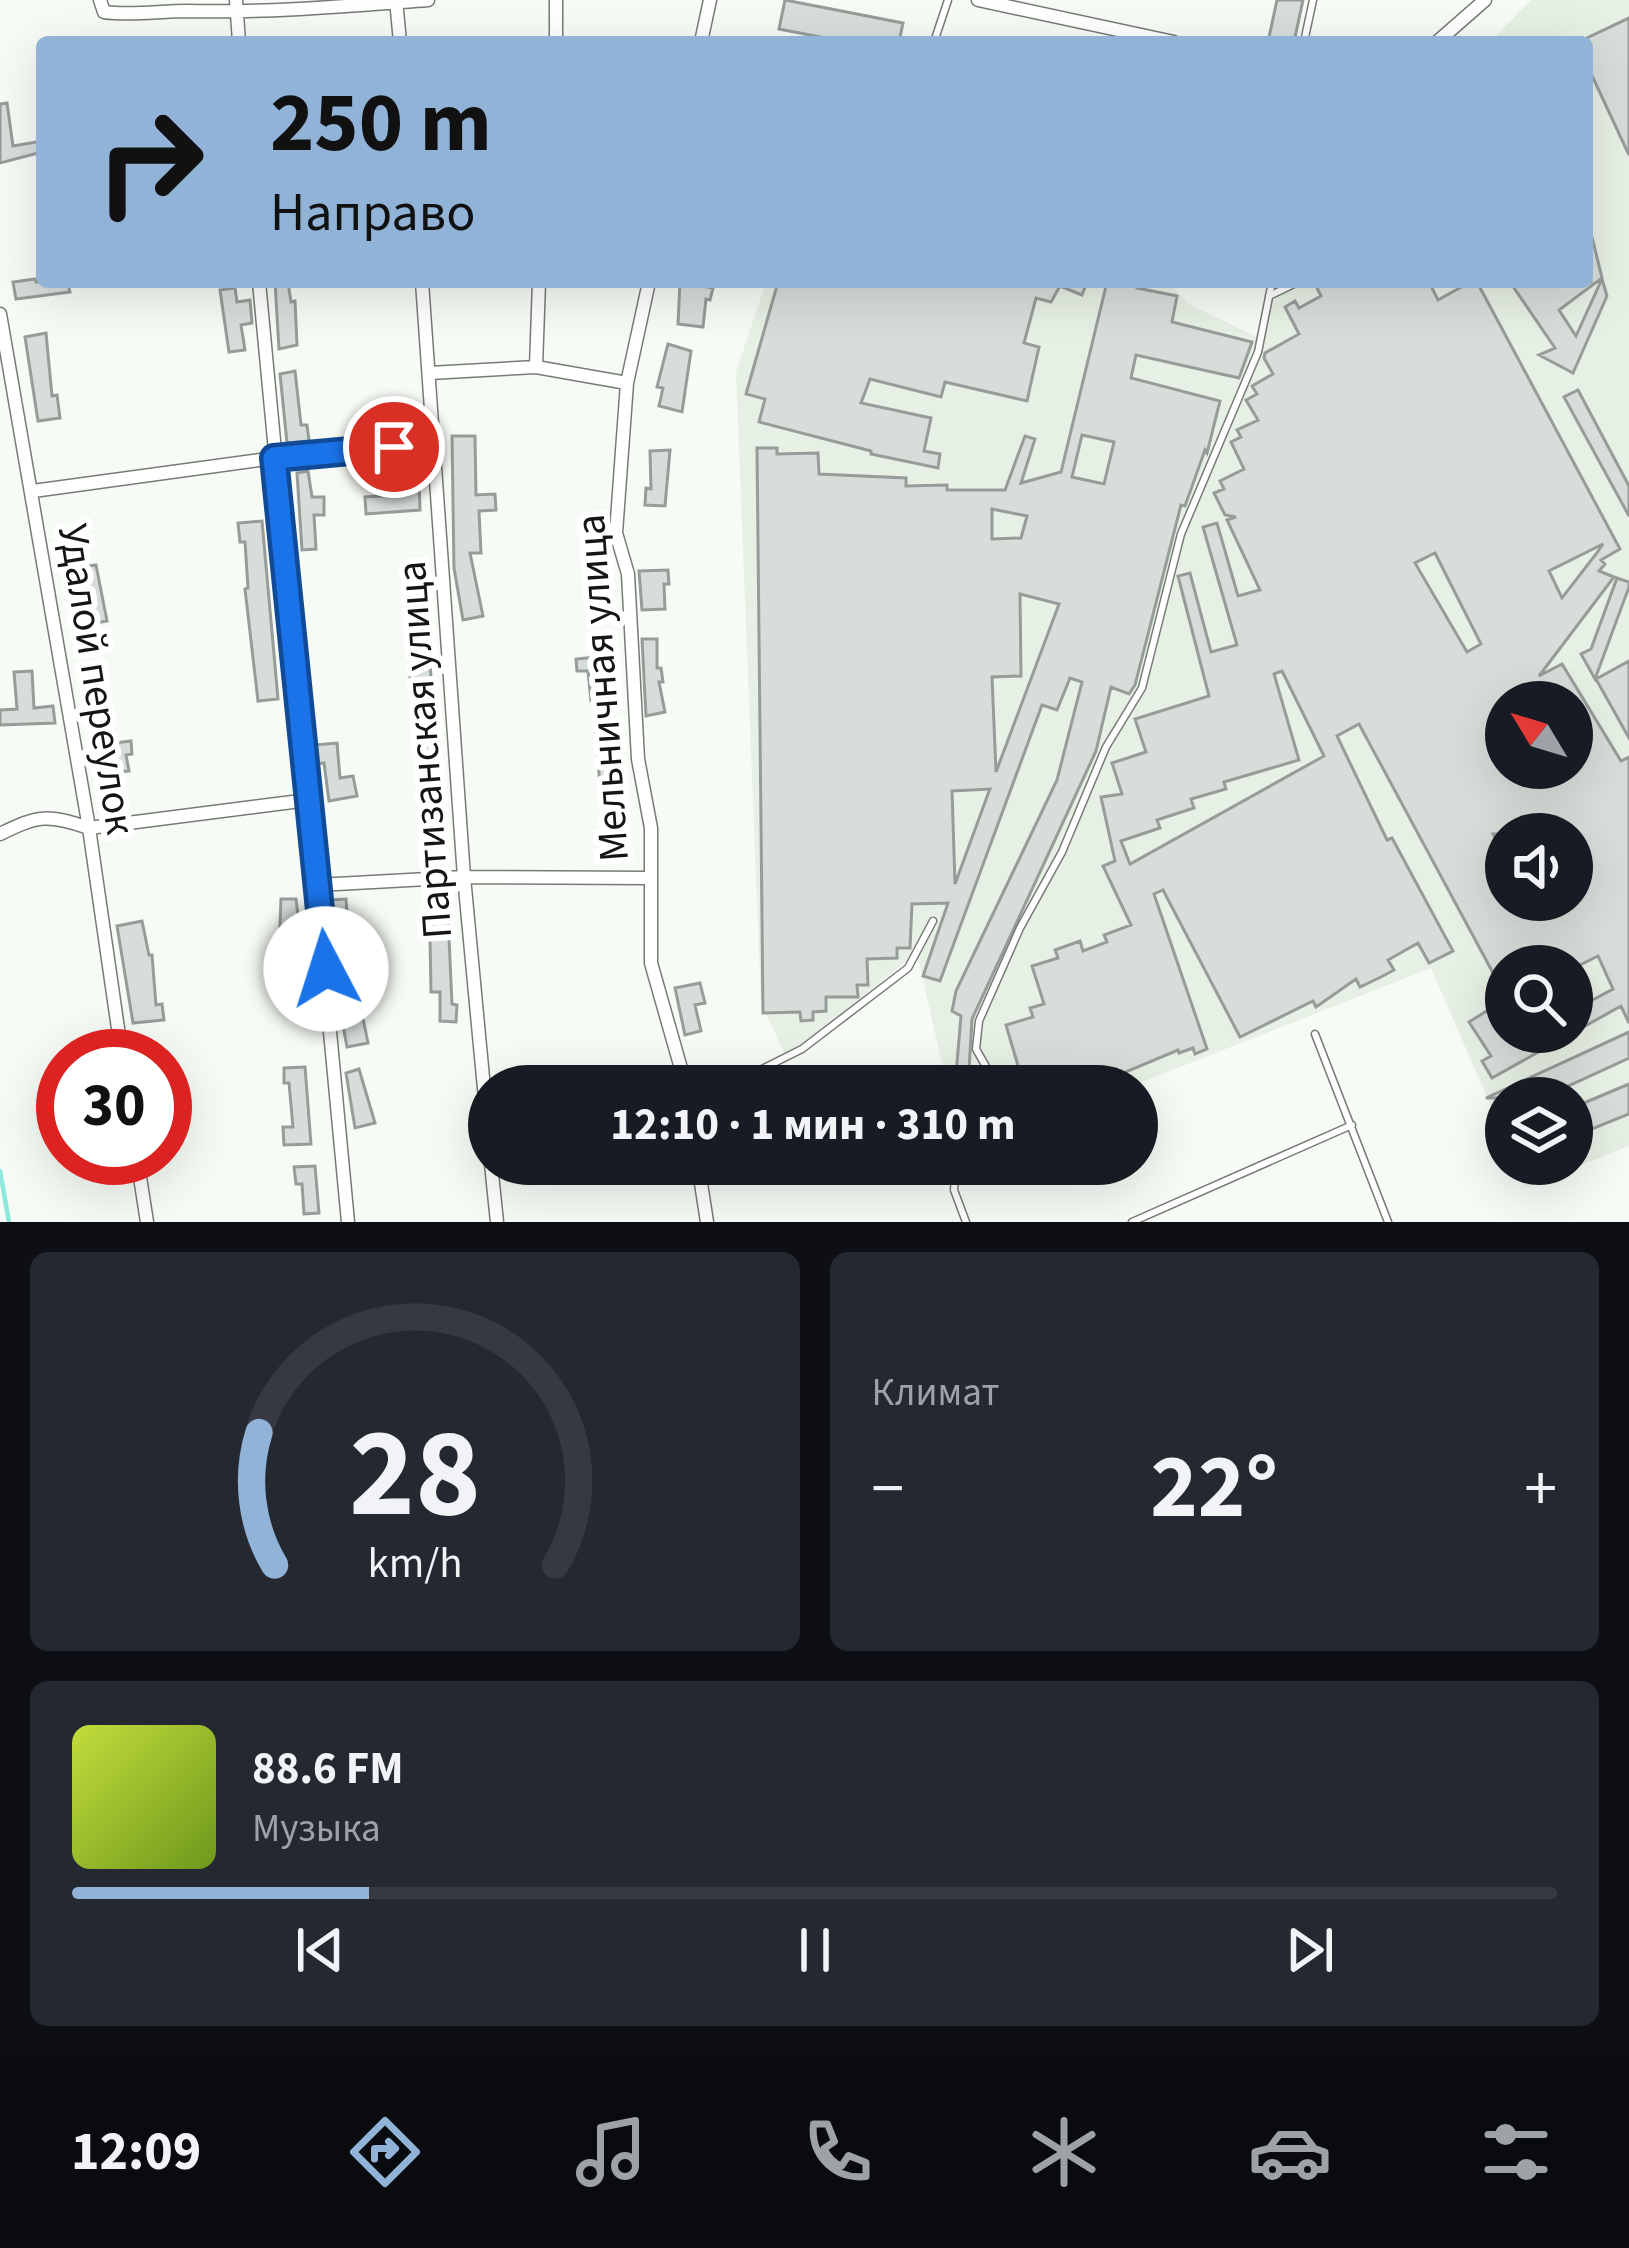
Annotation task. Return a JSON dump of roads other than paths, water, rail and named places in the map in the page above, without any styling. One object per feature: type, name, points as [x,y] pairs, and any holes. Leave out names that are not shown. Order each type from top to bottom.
[{"type":"street","points":[[100,0],[104,12],[126,15],[428,0]]},
{"type":"street","points":[[556,0],[556,36]]},
{"type":"street","points":[[702,36],[710,0]]},
{"type":"street","points":[[978,0],[1146,36]]},
{"type":"street","points":[[1444,36],[1485,0]]},
{"type":"street","points":[[396,1],[399,36]]},
{"type":"street","points":[[260,288],[348,1222]]},
{"type":"street","name":"Партизанская улица","points":[[423,288],[482,1065]]},
{"type":"street","points":[[536,367],[538,288]]},
{"type":"street","name":"Мельничная улица","points":[[648,288],[627,383],[616,533],[628,574],[638,759],[651,828],[651,963],[680,1065]]},
{"type":"street","name":"Удалой переулок","points":[[0,314],[89,828],[118,1029]]},
{"type":"street","points":[[430,373],[536,367],[627,383]]},
{"type":"street","points":[[33,491],[274,458],[434,443]]},
{"type":"street","points":[[0,834],[34,817],[56,817],[89,828],[308,800]]},
{"type":"street","points":[[318,885],[464,877],[648,878]]},
{"type":"street","points":[[141,1185],[147,1222]]},
{"type":"street","points":[[493,1185],[497,1222]]},
{"type":"street","points":[[701,1185],[707,1222]]},
{"type":"lane","points":[[936,36],[948,0]]},
{"type":"lane","points":[[1305,36],[1313,0]]},
{"type":"lane","points":[[985,1065],[976,1049],[979,1021],[1020,928],[1062,852],[1106,747],[1142,688],[1181,534],[1258,352],[1271,288]]},
{"type":"lane","points":[[1269,296],[1286,288]]},
{"type":"lane","points":[[770,1065],[802,1049],[908,968],[933,921]]},
{"type":"lane","points":[[1315,1034],[1388,1222]]},
{"type":"lane","points":[[1132,1222],[1352,1125]]},
{"type":"lane","points":[[954,1185],[966,1222]]},
{"type":"waterway","points":[[0,1171],[9,1222]]}]
